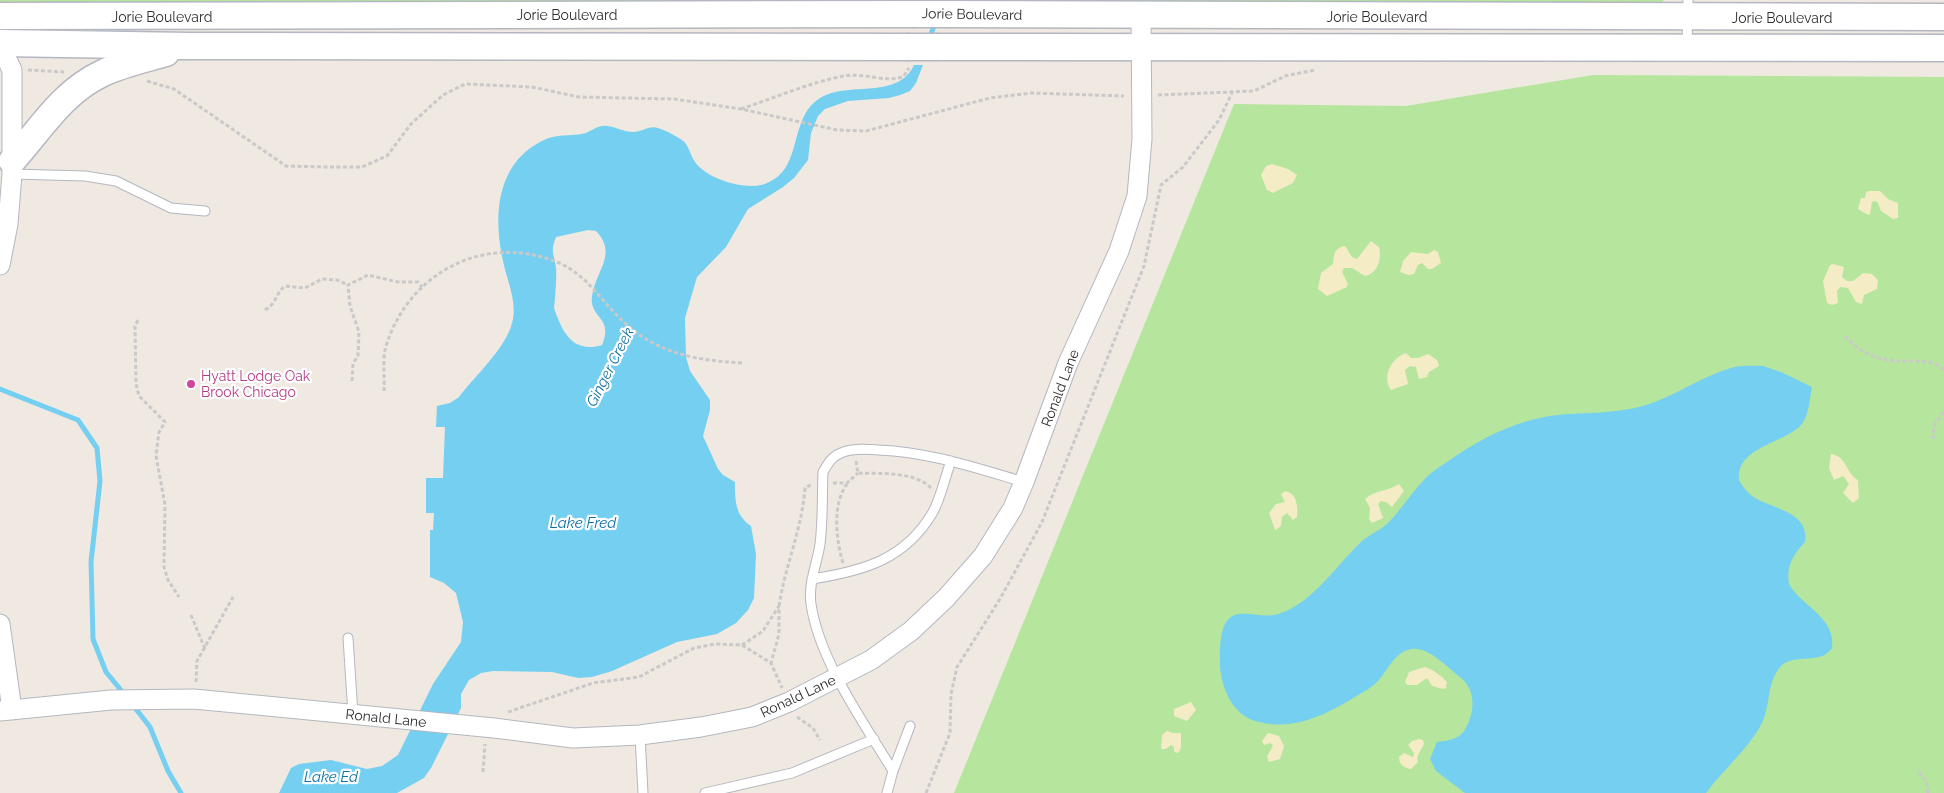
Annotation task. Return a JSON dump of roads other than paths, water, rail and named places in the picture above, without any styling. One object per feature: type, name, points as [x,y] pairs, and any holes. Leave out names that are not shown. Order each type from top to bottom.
[{"type":"main road","name":"Jorie Boulevard","points":[[0,16],[948,14],[1141,16],[1688,9],[1944,17]]},
{"type":"main road","name":"Jorie Boulevard","points":[[0,44],[909,56],[938,47],[1944,48]]},
{"type":"main road","points":[[12,168],[43,121],[65,99],[87,82],[104,72],[190,46]]},
{"type":"street","name":"Ronald Lane","points":[[6,711],[142,698],[194,699],[400,719],[479,733],[573,738],[640,735],[701,728],[752,717],[789,702],[871,660],[911,631],[946,598],[983,556],[1013,508],[1024,482],[1068,363],[1119,251],[1136,196],[1142,139],[1141,16]]},
{"type":"street","points":[[0,44],[12,70],[12,168],[8,224],[0,264]]},
{"type":"street","points":[[0,624],[6,711]]},
{"type":"lane","points":[[1687,48],[1688,9]]},
{"type":"lane","points":[[12,168],[85,176],[116,182],[171,208],[205,211]]},
{"type":"lane","points":[[892,771],[838,678],[825,649],[811,604],[812,579],[820,544],[823,472],[828,463],[840,453],[854,450],[909,451],[1024,482]]},
{"type":"lane","points":[[812,579],[847,574],[881,561],[913,540],[934,511],[951,461]]},
{"type":"lane","points":[[348,638],[352,714]]},
{"type":"lane","points":[[887,793],[892,771],[910,726]]},
{"type":"lane","points":[[640,735],[643,793]]},
{"type":"lane","points":[[705,793],[792,773],[874,739]]},
{"type":"water","name":"Lake Fred","points":[[914,65],[923,65],[916,83],[910,91],[889,98],[848,101],[825,109],[818,116],[811,133],[808,160],[794,178],[783,187],[748,209],[726,247],[697,277],[685,318],[686,357],[690,371],[710,400],[710,410],[703,436],[718,469],[723,475],[735,482],[737,507],[742,517],[751,526],[756,554],[754,598],[748,610],[736,623],[717,634],[677,642],[612,671],[592,677],[578,678],[552,672],[493,671],[481,673],[469,680],[461,694],[461,708],[431,768],[424,778],[397,793],[279,793],[291,768],[299,764],[331,760],[367,769],[382,766],[398,755],[433,684],[461,642],[463,622],[456,593],[444,583],[430,577],[430,530],[433,530],[434,513],[426,513],[426,478],[443,478],[445,427],[436,427],[437,406],[450,403],[459,397],[497,352],[512,323],[514,315],[513,300],[503,261],[498,226],[502,193],[507,177],[515,163],[527,151],[542,141],[553,137],[586,133],[604,126],[633,132],[655,127],[682,140],[695,162],[716,178],[735,184],[761,185],[776,178],[785,168],[791,156],[799,128],[813,104],[826,95],[887,86],[898,82],[907,75]],"holes":[[[588,230],[596,231],[602,239],[605,255],[594,287],[592,304],[603,323],[605,336],[602,345],[592,347],[583,346],[570,338],[557,317],[554,308],[556,271],[553,249],[556,237]]]},
{"type":"water","points":[[1763,366],[1781,372],[1812,387],[1808,409],[1804,421],[1798,428],[1755,451],[1746,459],[1740,468],[1739,480],[1752,496],[1787,512],[1801,524],[1805,532],[1805,542],[1791,561],[1788,578],[1789,584],[1824,620],[1832,637],[1832,648],[1821,656],[1792,660],[1780,667],[1770,688],[1766,711],[1761,725],[1749,743],[1706,793],[1465,793],[1436,771],[1430,759],[1437,742],[1461,735],[1467,727],[1472,709],[1471,692],[1465,681],[1443,663],[1431,654],[1417,649],[1405,651],[1395,658],[1381,678],[1368,689],[1327,712],[1304,721],[1268,724],[1255,721],[1240,712],[1229,699],[1221,673],[1220,652],[1224,628],[1231,616],[1238,614],[1275,615],[1293,608],[1303,601],[1324,583],[1360,543],[1390,521],[1427,477],[1462,452],[1501,431],[1543,417],[1632,409],[1665,398],[1709,376],[1731,368]]},
{"type":"waterway","name":"Ginger Creek","points":[[929,39],[936,21]]},
{"type":"waterway","points":[[0,389],[78,420],[97,448],[100,481],[91,562],[93,639],[106,672],[125,695]]},
{"type":"waterway","points":[[132,704],[150,727],[168,771],[181,793]]},
{"type":"place","name":"Hyatt Lodge Oak Brook Chicago","points":[[191,384]]},
{"type":"water label","name":"Lake Ed","points":[[331,777]]}]
